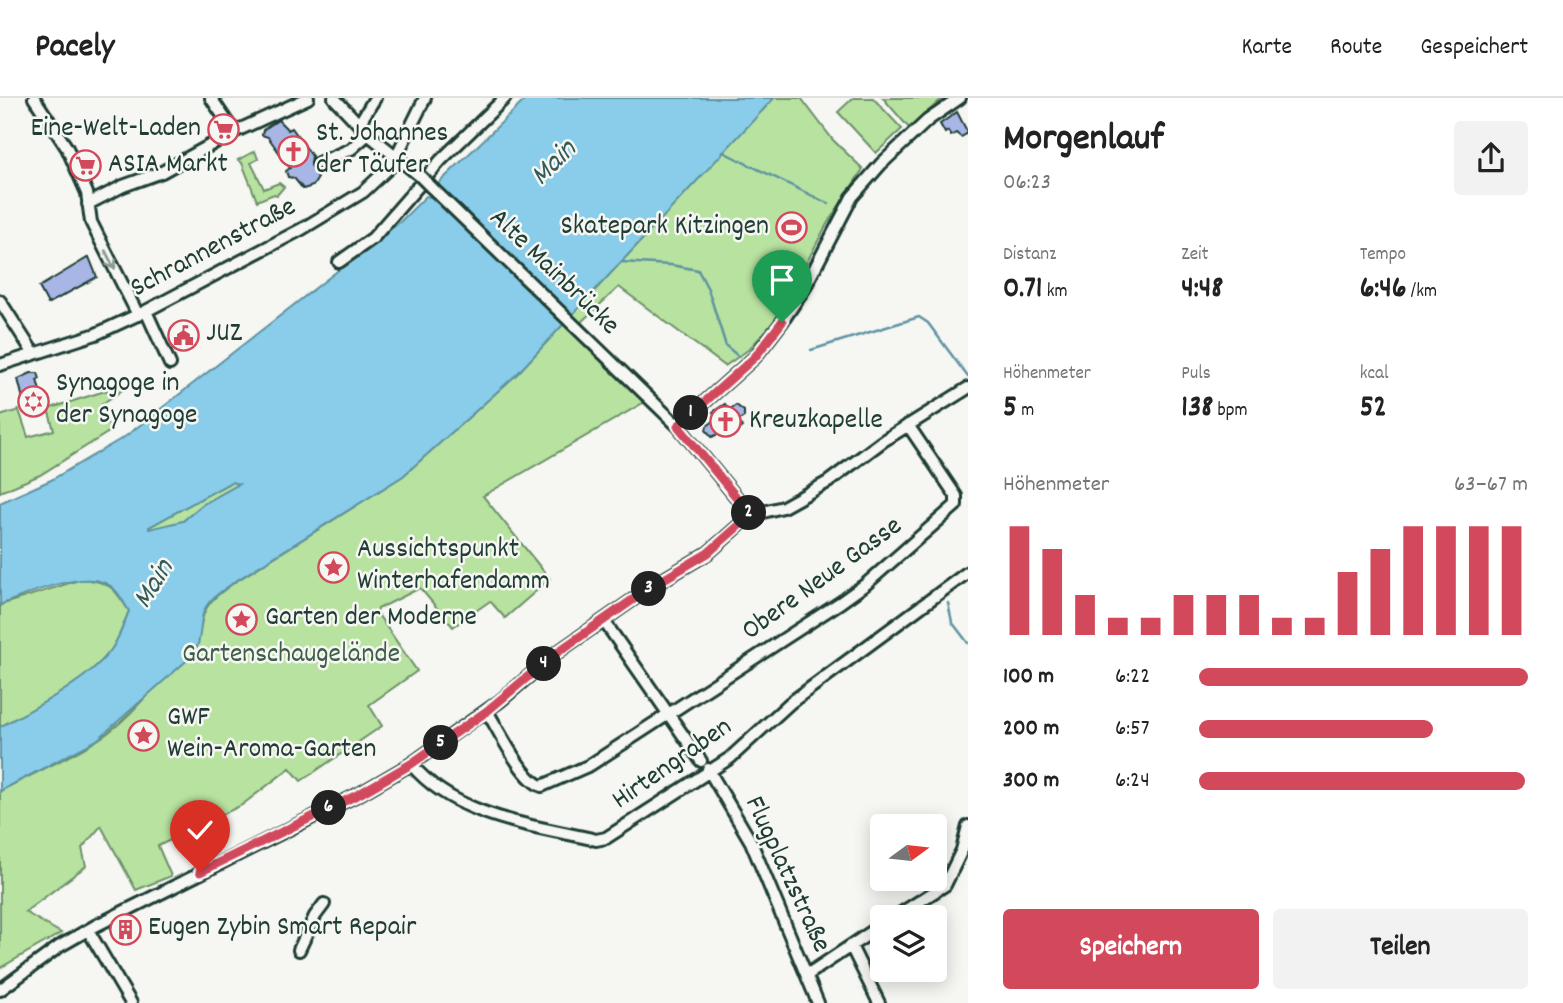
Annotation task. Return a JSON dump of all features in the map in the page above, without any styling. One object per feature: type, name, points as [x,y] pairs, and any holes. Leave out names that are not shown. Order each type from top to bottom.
[{"type":"street","points":[[34,98],[64,142],[87,192],[91,222],[170,364]]},
{"type":"street","points":[[211,98],[234,132]]},
{"type":"street","points":[[88,204],[123,186],[162,172],[234,132],[308,98]]},
{"type":"street","name":"Alte Mainbrücke","points":[[334,98],[368,134],[398,157],[678,426],[751,515]]},
{"type":"street","points":[[359,124],[375,98]]},
{"type":"street","points":[[414,117],[416,98]]},
{"type":"street","points":[[398,157],[425,98]]},
{"type":"street","points":[[339,262],[373,238],[420,178],[505,98]]},
{"type":"street","points":[[678,426],[755,357],[782,322],[804,289],[852,197],[881,164],[928,120],[960,98]]},
{"type":"street","points":[[318,163],[351,149],[368,134]]},
{"type":"street","name":"Schrannenstraße","points":[[0,365],[96,334],[202,284],[333,210],[373,184],[398,157]]},
{"type":"street","points":[[0,301],[34,354]]},
{"type":"street","points":[[2,987],[88,930],[361,793],[411,764],[487,711],[555,654],[654,585],[708,553],[751,515],[793,502],[828,482],[908,425],[968,388]]},
{"type":"street","name":"Obere Neue Gasse","points":[[487,711],[526,775],[535,784],[542,786],[590,765],[866,584],[954,508],[956,496],[908,425]]},
{"type":"street","name":"Hirtengraben","points":[[411,764],[427,783],[464,806],[596,840],[606,838],[706,767],[730,758],[790,703],[968,572]]},
{"type":"street","name":"Flugplatzstraße","points":[[604,621],[706,767],[751,842],[818,1003]]},
{"type":"street","points":[[914,905],[945,885],[965,850],[968,826]]},
{"type":"street","points":[[299,950],[315,916],[324,904]]},
{"type":"street","points":[[88,930],[131,1003]]},
{"type":"street","points":[[807,975],[870,933]]},
{"type":"street","points":[[851,946],[879,1003]]},
{"type":"green space","name":"Gartenschaugelände","points":[[774,98],[801,98],[833,140],[863,169],[827,224],[776,320],[748,350],[725,366],[619,287],[581,322],[653,397],[483,496],[550,579],[505,618],[490,601],[453,627],[420,588],[378,609],[377,613],[417,671],[369,705],[382,726],[301,781],[290,768],[242,805],[158,846],[171,876],[136,890],[101,826],[82,848],[86,866],[25,912],[61,933],[0,968],[0,791],[112,730],[127,717],[166,672],[201,625],[208,605],[217,596],[403,476],[517,374]]},
{"type":"green space","points":[[853,98],[873,98],[902,129],[876,153],[838,112]]},
{"type":"green space","points":[[883,98],[943,98],[909,128]]},
{"type":"green space","points":[[255,151],[258,159],[251,163],[264,189],[279,183],[284,187],[277,195],[257,201],[242,163],[238,160]]},
{"type":"green space","points":[[124,385],[125,388],[102,404],[109,415],[104,419],[112,430],[40,475],[0,492],[0,416],[19,410],[28,437],[54,430],[48,409]]},
{"type":"green space","points":[[231,482],[240,484],[202,505],[183,521],[149,530],[149,527]]},
{"type":"green space","points":[[82,579],[110,587],[129,611],[116,641],[100,662],[74,684],[0,727],[0,605]]},
{"type":"water","name":"Main","points":[[527,98],[774,98],[517,374],[403,476],[216,596],[203,614],[194,654],[97,740],[0,791],[0,727],[88,673],[114,646],[129,611],[113,588],[94,580],[67,582],[0,605],[0,503],[51,480],[126,436],[400,222],[426,196],[430,197],[440,182]],"holes":[[[231,482],[239,484],[202,505],[183,521],[149,529]]]},
{"type":"building","points":[[957,112],[968,133],[961,137],[956,133],[951,136],[948,131],[945,133],[940,124]]},
{"type":"building","name":"St. Johannes der Täufer","points":[[278,120],[288,130],[292,128],[312,156],[311,165],[318,178],[313,186],[303,189],[294,178],[288,177],[286,171],[290,168],[268,137],[262,135],[263,130]]},
{"type":"building","points":[[89,257],[97,277],[48,304],[39,287]]},
{"type":"building","points":[[38,373],[42,398],[31,405],[24,403],[18,379]]},
{"type":"building","name":"Kreuzkapelle","points":[[725,404],[729,410],[736,405],[744,411],[744,417],[738,421],[742,427],[730,436],[726,430],[712,437],[706,430],[707,426],[718,418],[713,412]]},
{"type":"building","name":"Eugen Zybin Smart Repair","points":[[134,917],[140,929],[117,941],[111,928]]},
{"type":"waterway","points":[[723,152],[829,204]]},
{"type":"waterway","points":[[621,262],[671,265],[698,270],[708,289],[726,346],[738,356]]},
{"type":"waterway","points":[[811,350],[919,317],[928,323],[968,377]]},
{"type":"waterway","points":[[964,569],[968,563]]},
{"type":"waterway","points":[[948,603],[952,622],[968,643]]},
{"type":"place","name":"Eine-Welt-Laden","points":[[224,130]]},
{"type":"place","name":"St. Johannes der Täufer","points":[[293,151]]},
{"type":"place","name":"ASIA Markt","points":[[85,166]]},
{"type":"place","name":"Skatepark Kitzingen","points":[[792,228]]},
{"type":"place","name":"JUZ","points":[[183,335]]},
{"type":"place","name":"Synagoge in der Synagoge","points":[[33,401]]},
{"type":"place","name":"Kreuzkapelle","points":[[726,422]]},
{"type":"place","name":"Aussichtspunkt Winterhafendamm","points":[[334,567]]},
{"type":"place","name":"Garten der Moderne","points":[[242,619]]},
{"type":"place","name":"GWF Wein-Aroma-Garten","points":[[144,735]]},
{"type":"place","name":"Eugen Zybin Smart Repair","points":[[125,929]]},
{"type":"route","points":[[200,872],[293,824],[361,793],[411,764],[487,711],[555,654],[654,585],[708,553],[751,515],[698,447],[678,426],[755,357],[782,322]]}]
